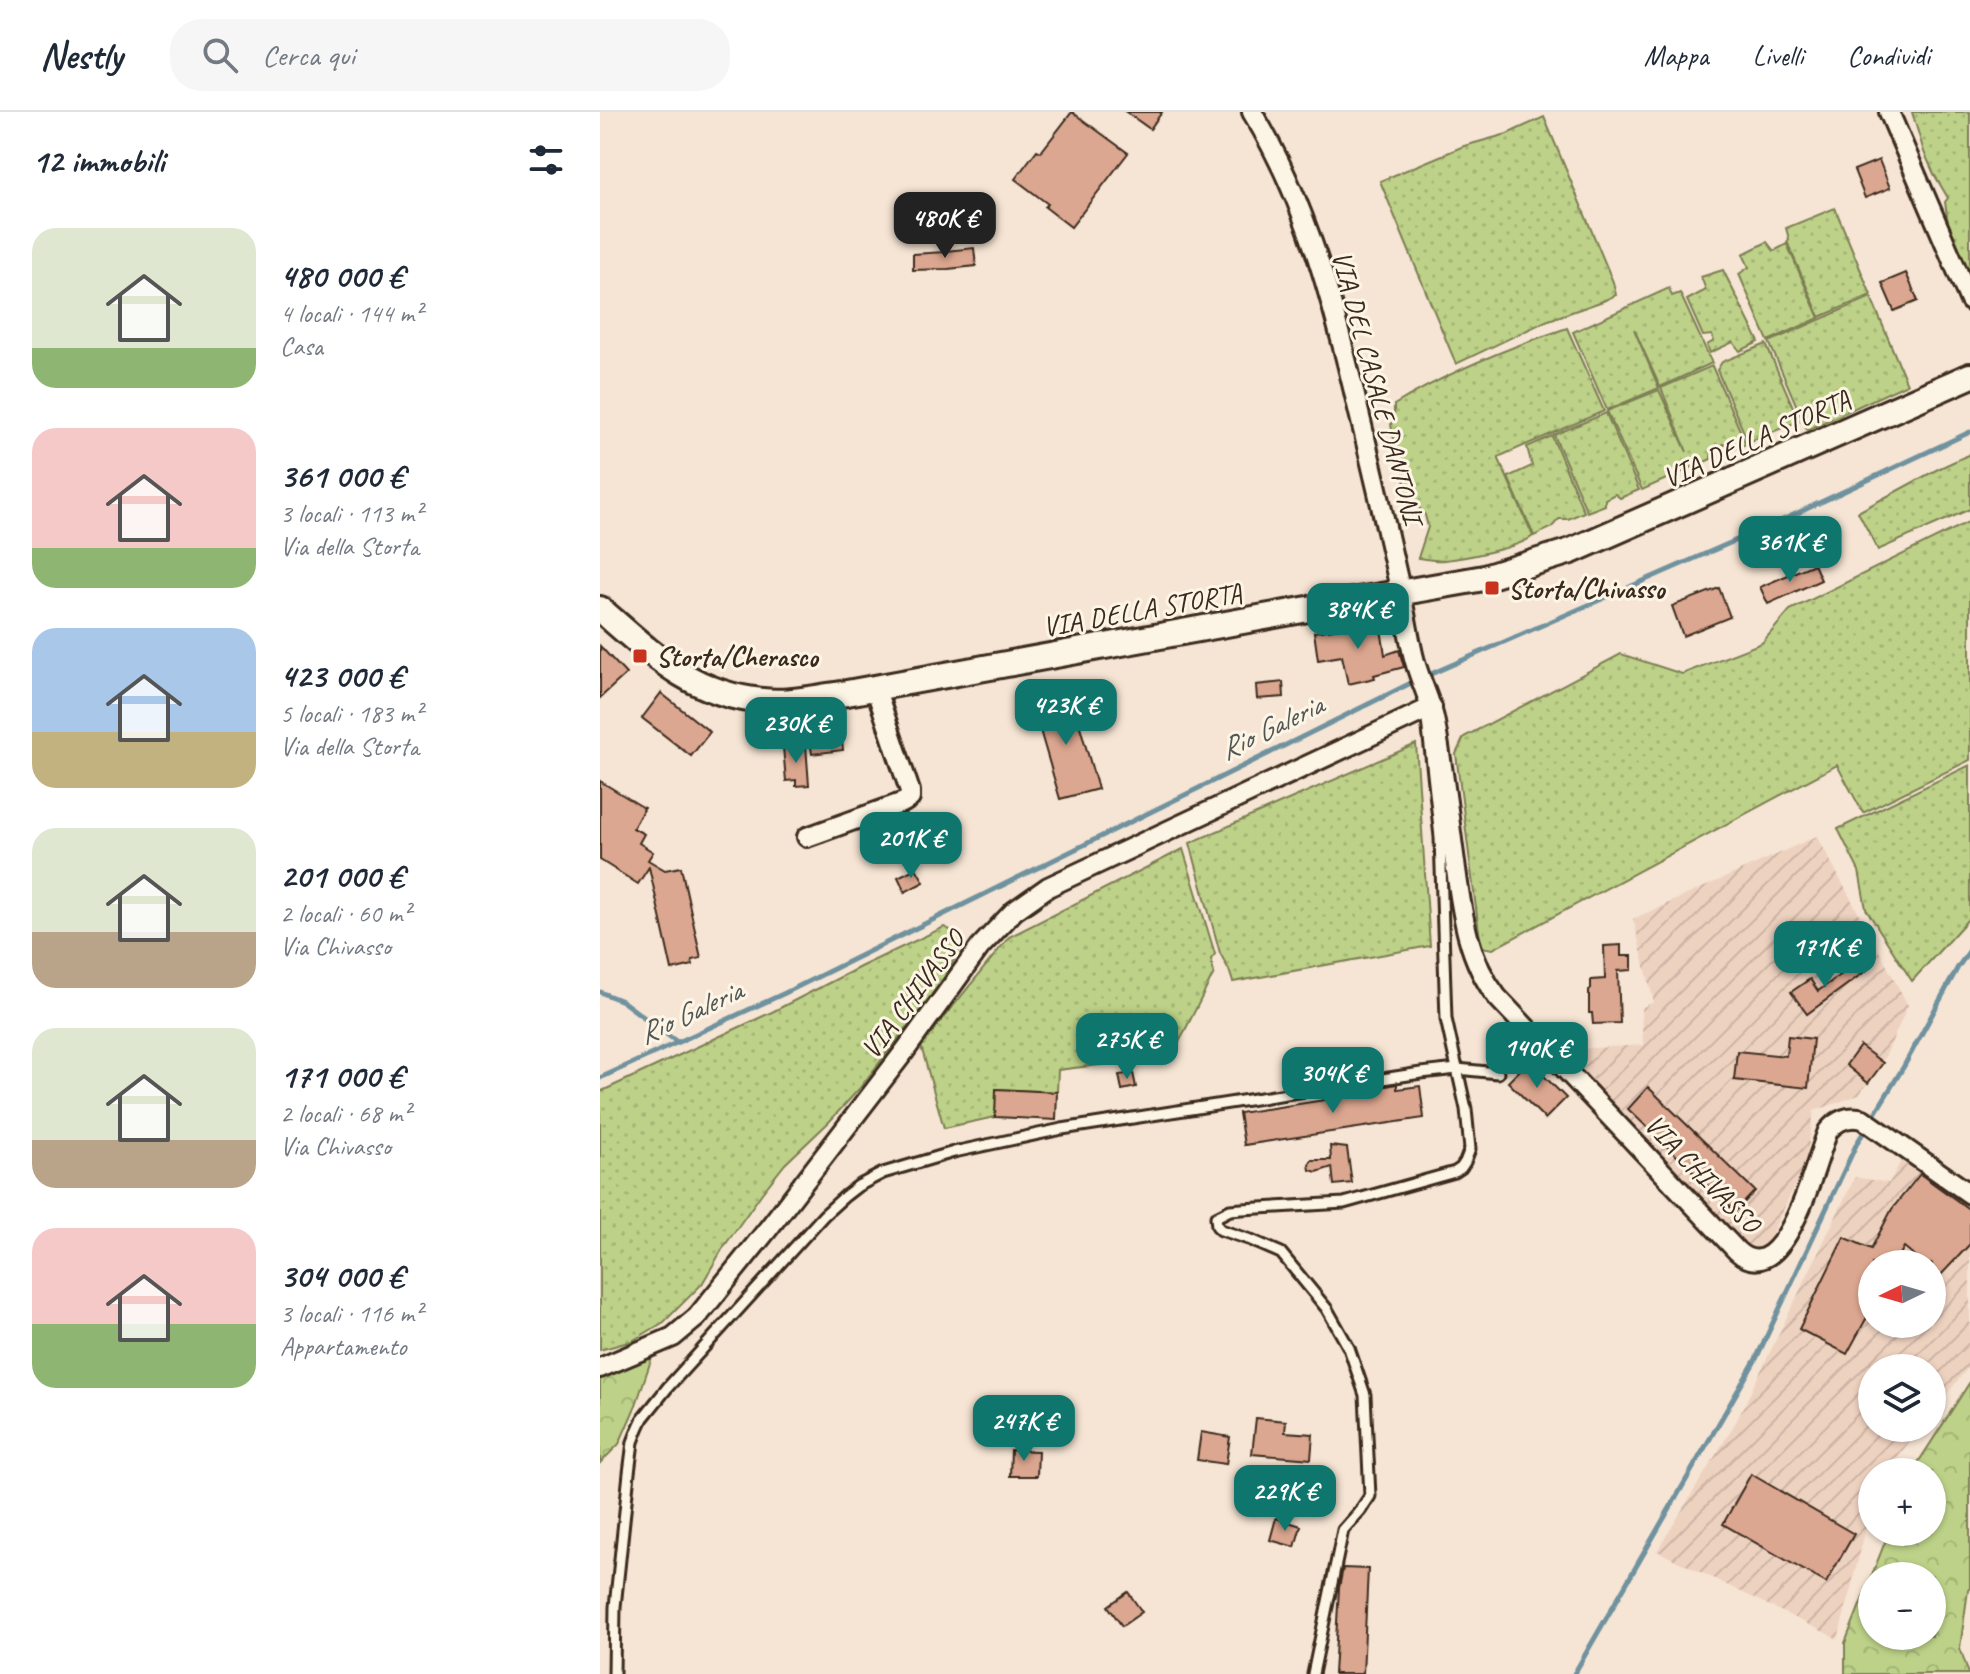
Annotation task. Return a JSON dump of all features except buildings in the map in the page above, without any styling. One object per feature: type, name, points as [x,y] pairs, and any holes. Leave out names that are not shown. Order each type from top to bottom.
[{"type":"main road","name":"VIA DELLA STORTA","points":[[601,611],[683,677],[731,695],[763,701],[791,701],[875,687],[1484,578],[1525,567],[1571,551],[1970,376]]},
{"type":"street","name":"VIA DEL CASALE DANTONI","points":[[1252,112],[1290,186],[1332,305],[1401,592]]},
{"type":"street","points":[[1889,112],[1970,301]]},
{"type":"street","name":"VIA CHIVASSO","points":[[1401,592],[1414,659],[1432,707],[1466,927],[1487,985],[1741,1256],[1757,1260],[1777,1249],[1796,1219],[1828,1131],[1841,1120],[1852,1117],[1861,1118],[1970,1194]]},
{"type":"street","points":[[807,837],[910,798],[875,687]]},
{"type":"street","name":"VIA CHIVASSO","points":[[600,1368],[673,1337],[697,1317],[894,1065],[980,947],[1014,911],[1048,887],[1432,707]]},
{"type":"lane","points":[[1313,1674],[1343,1530],[1370,1496],[1365,1395],[1349,1348],[1327,1309],[1281,1253],[1221,1230],[1216,1217],[1230,1210],[1344,1203],[1455,1172],[1468,1157],[1466,1109],[1446,1019],[1440,837],[1426,722],[1432,707]]},
{"type":"lane","points":[[614,1674],[617,1592],[629,1473],[633,1442],[643,1418],[824,1215],[858,1186],[883,1173],[954,1152],[1062,1129],[1421,1073],[1457,1069],[1498,1073]]},
{"type":"shaded area","points":[[1817,836],[1908,1005],[1886,1055],[1859,1095],[1814,1111],[1806,1162],[1765,1248],[1758,1254],[1746,1249],[1583,1078],[1584,1065],[1579,1065],[1577,1049],[1643,1045],[1641,1008],[1654,1002],[1633,919]]},
{"type":"shaded area","points":[[1902,1159],[1923,1171],[1970,1210],[1970,1365],[1946,1395],[1946,1354],[1858,1354],[1858,1442],[1909,1442],[1897,1458],[1858,1458],[1858,1546],[1862,1546],[1838,1639],[1657,1551],[1736,1422],[1855,1177],[1889,1183]]},
{"type":"green space","points":[[1912,112],[1970,112],[1970,273],[1949,231],[1945,202],[1948,198],[1924,152]]},
{"type":"green space","points":[[1544,117],[1616,295],[1546,321],[1456,364],[1380,181]]},
{"type":"green space","points":[[1835,208],[1871,295],[1820,317],[1787,242],[1786,228]]},
{"type":"green space","points":[[1767,242],[1774,251],[1787,244],[1819,318],[1768,341],[1739,274],[1749,267],[1743,254]]},
{"type":"green space","points":[[1723,270],[1759,342],[1740,351],[1733,342],[1710,353],[1707,345],[1714,341],[1712,335],[1703,336],[1687,300],[1706,290],[1701,277]]},
{"type":"green space","points":[[1669,288],[1672,296],[1680,293],[1712,363],[1660,387],[1634,329],[1659,388],[1607,410],[1573,332]]},
{"type":"green space","points":[[1871,297],[1907,384],[1807,430],[1769,342]]},
{"type":"green space","points":[[1567,328],[1604,411],[1498,457],[1533,536],[1516,545],[1477,555],[1441,560],[1418,558],[1428,527],[1425,515],[1407,494],[1405,466],[1391,424],[1394,405],[1478,362]]},
{"type":"green space","points":[[1766,344],[1799,421],[1748,442],[1717,370],[1722,362]]},
{"type":"green space","points":[[1712,366],[1746,444],[1733,449],[1723,444],[1712,450],[1711,459],[1642,490],[1607,411],[1659,390],[1687,452],[1661,388]]},
{"type":"green space","points":[[1606,413],[1639,490],[1620,498],[1615,494],[1605,499],[1605,505],[1587,512],[1554,435]]},
{"type":"green space","points":[[1552,436],[1584,512],[1568,519],[1559,519],[1551,528],[1534,536],[1508,477],[1532,466],[1527,447]]},
{"type":"green space","points":[[1970,454],[1970,509],[1878,550],[1858,512]]},
{"type":"green space","points":[[1970,521],[1970,760],[1863,813],[1837,765],[1493,949],[1481,947],[1456,754],[1464,737],[1621,654],[1682,674],[1762,643],[1790,610]]},
{"type":"green space","points":[[1416,744],[1430,946],[1233,982],[1220,953],[1190,843]]},
{"type":"green space","points":[[1970,765],[1970,917],[1912,981],[1866,909],[1859,871],[1838,829]]},
{"type":"green space","points":[[1183,849],[1215,954],[1211,959],[1214,973],[1172,1056],[1058,1070],[1057,1092],[997,1089],[995,1117],[944,1128],[921,1046],[1009,937]]},
{"type":"green space","points":[[944,927],[960,935],[961,947],[941,983],[859,1089],[785,1164],[723,1248],[702,1284],[664,1322],[632,1341],[600,1350],[600,1092]]},
{"type":"green space","points":[[653,1354],[619,1444],[600,1463],[600,1374]]},
{"type":"green space","points":[[1970,1382],[1970,1588],[1960,1648],[1969,1674],[1845,1674],[1845,1643],[1858,1610],[1858,1650],[1946,1650],[1946,1562],[1877,1562],[1883,1546],[1946,1546],[1946,1458],[1921,1458],[1931,1442],[1946,1442],[1946,1419]]},
{"type":"waterway","name":"Rio Galeria","points":[[1424,677],[1787,518],[1970,432]]},
{"type":"waterway","name":"Rio Galeria","points":[[600,1078],[785,993],[1415,681]]},
{"type":"waterway","points":[[1574,1674],[1756,1359],[1857,1143],[1970,950]]},
{"type":"waterway","points":[[600,992],[622,1001],[677,1042]]},
{"type":"place","name":"Storta/Chivasso","points":[[1492,588]]},
{"type":"place","name":"Storta/Cherasco","points":[[640,656]]}]
